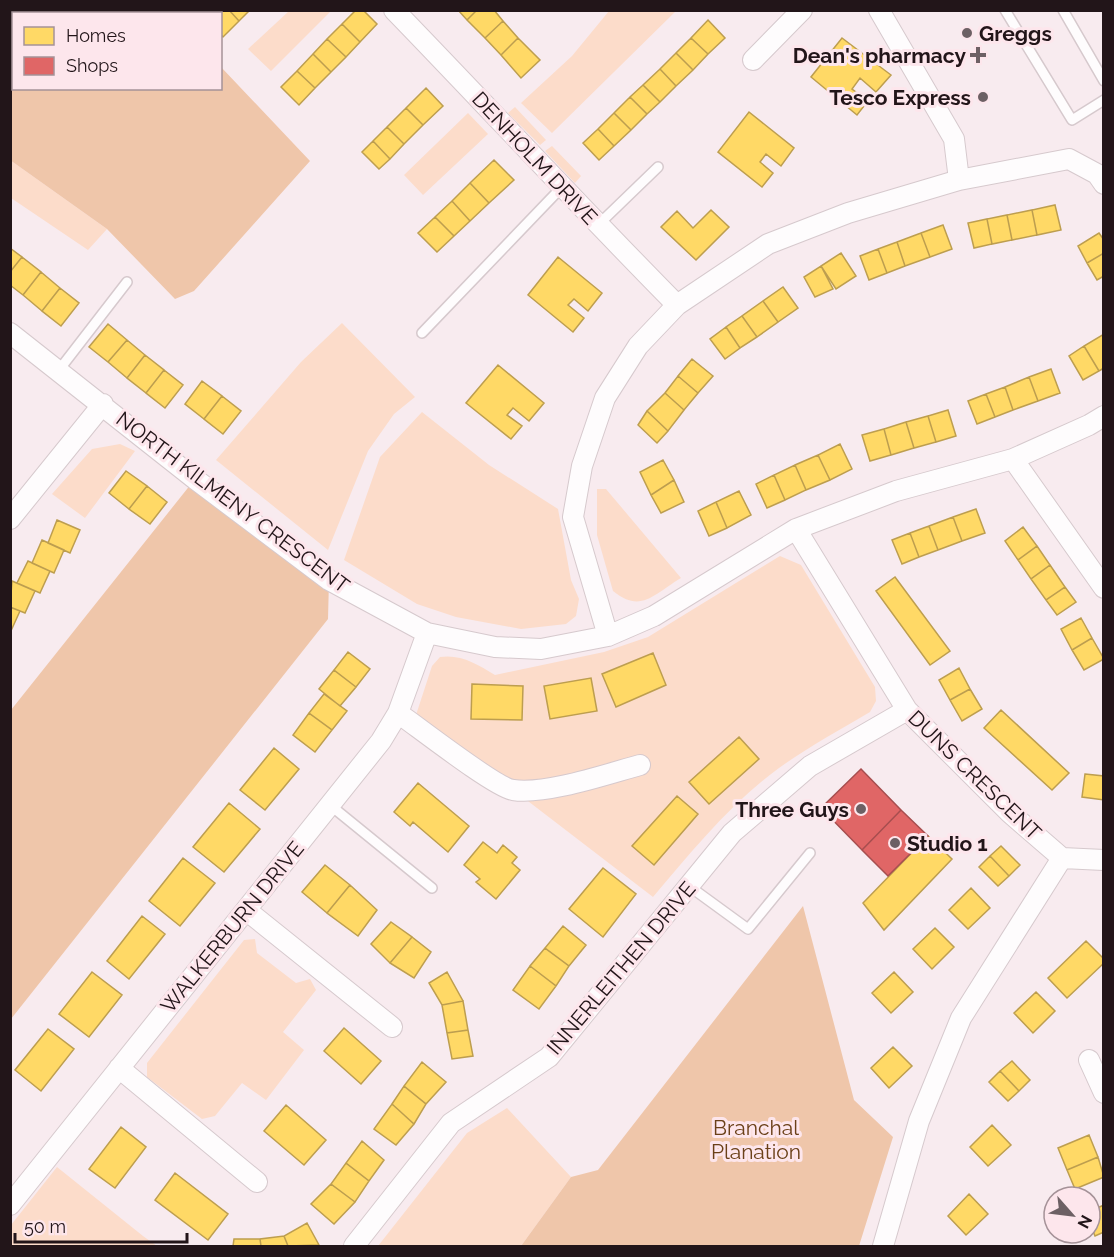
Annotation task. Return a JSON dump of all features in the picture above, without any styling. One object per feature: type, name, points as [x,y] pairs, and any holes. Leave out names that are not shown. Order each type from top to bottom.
[{"type":"street","name":"DENHOLM DRIVE","points":[[394,10],[492,111],[561,188],[677,305]]},
{"type":"street","points":[[753,60],[802,10]]},
{"type":"street","points":[[879,10],[954,139],[959,180]]},
{"type":"street","points":[[608,636],[573,517],[582,466],[605,398],[639,346],[677,305],[768,244],[848,213],[959,180],[1069,159],[1097,174],[1104,184]]},
{"type":"street","name":"NORTH KILMENY CRESCENT","points":[[10,333],[103,404],[195,479],[329,580],[427,633],[495,647],[541,649],[608,636],[654,616],[796,529],[896,491],[1013,459],[1104,416]]},
{"type":"street","points":[[10,519],[103,404]]},
{"type":"street","points":[[1013,459],[1104,588]]},
{"type":"street","name":"DUNS CRESCENT","points":[[796,529],[907,710],[1010,813],[1062,858]]},
{"type":"street","name":"WALKERBURN DRIVE","points":[[10,1205],[381,741],[398,713],[427,633]]},
{"type":"street","name":"INNERLEITHEN DRIVE","points":[[354,1246],[451,1123],[549,1057],[732,833],[810,766],[907,710]]},
{"type":"street","points":[[398,713],[493,781],[511,790],[529,790],[586,780],[640,765]]},
{"type":"street","points":[[883,1246],[920,1121],[961,1018],[1062,858],[1104,860]]},
{"type":"street","points":[[246,910],[392,1027]]},
{"type":"street","points":[[1089,1060],[1104,1093]]},
{"type":"street","points":[[119,1068],[257,1182]]},
{"type":"lane","points":[[1005,10],[1072,120],[1104,100]]},
{"type":"lane","points":[[1063,10],[1104,81]]},
{"type":"lane","points":[[598,225],[658,167]]},
{"type":"lane","points":[[422,333],[561,188]]},
{"type":"lane","points":[[59,370],[127,282]]},
{"type":"lane","points":[[330,806],[432,888]]},
{"type":"lane","points":[[689,886],[748,929],[810,853]]},
{"type":"shaded area","points":[[289,11],[331,11],[271,71],[248,49]]},
{"type":"shaded area","points":[[609,11],[676,11],[552,133],[521,103],[572,56]]},
{"type":"shaded area","points":[[515,107],[546,140],[540,145],[508,113]]},
{"type":"shaded area","points":[[468,113],[488,134],[423,195],[404,175]]},
{"type":"shaded area","points":[[552,146],[581,176],[575,183],[545,151]]},
{"type":"shaded area","points":[[10,160],[107,229],[88,250],[11,198]]},
{"type":"shaded area","points":[[342,323],[415,397],[394,414],[368,451],[328,550],[216,460],[301,362]]},
{"type":"shaded area","points":[[422,412],[489,465],[558,509],[571,580],[579,599],[576,616],[566,624],[521,629],[456,617],[417,604],[344,560],[380,457]]},
{"type":"shaded area","points":[[120,444],[135,451],[85,518],[52,494],[92,449]]},
{"type":"shaded area","points":[[597,489],[606,489],[681,578],[655,595],[640,601],[623,598],[613,591],[597,535]]},
{"type":"shaded area","points":[[780,556],[801,565],[875,687],[876,701],[870,712],[790,760],[745,796],[682,862],[653,897],[416,715],[432,666],[440,657],[462,658],[495,675],[604,652],[648,637]]},
{"type":"shaded area","points":[[255,939],[257,953],[296,983],[310,979],[316,990],[283,1032],[304,1050],[266,1100],[242,1083],[215,1116],[202,1119],[147,1077],[147,1063],[244,940]]},
{"type":"shaded area","points":[[507,1108],[571,1177],[521,1246],[378,1246],[467,1133]]},
{"type":"shaded area","points":[[57,1167],[157,1246],[11,1246],[11,1225]]},
{"type":"green space","points":[[11,11],[168,12],[12,12],[12,90],[222,90],[222,68],[310,161],[194,291],[175,299],[107,229],[10,160]]},
{"type":"green space","points":[[195,479],[329,580],[328,619],[11,1019],[11,710]]},
{"type":"green space","name":"Branchal Planation","points":[[803,906],[854,1100],[893,1137],[859,1246],[521,1246],[571,1177],[598,1170]]},
{"type":"building: Homes","points":[[229,10],[239,21],[223,37],[222,12],[214,12]]},
{"type":"building: Homes","points":[[229,10],[250,10],[239,21]]},
{"type":"building: Homes","points":[[356,10],[363,10],[377,24],[360,42],[342,24]]},
{"type":"building: Homes","points":[[458,10],[477,10],[467,20]]},
{"type":"building: Homes","points":[[477,10],[494,10],[503,21],[485,38],[467,20]]},
{"type":"building: Homes","points":[[708,20],[725,38],[708,54],[691,38]]},
{"type":"building: Homes","points":[[503,21],[518,38],[501,55],[485,38]]},
{"type":"building: Homes","points":[[342,24],[360,42],[346,57],[327,39]]},
{"type":"building: Homes","points":[[518,38],[540,60],[521,78],[501,55]]},
{"type":"building: Homes","points":[[691,38],[708,54],[693,70],[676,53]]},
{"type":"building: Homes","points":[[842,38],[891,75],[876,92],[860,78],[852,89],[868,101],[857,115],[811,77]]},
{"type":"building: Homes","points":[[327,39],[346,57],[331,72],[313,54]]},
{"type":"building: Homes","points":[[676,53],[693,70],[676,86],[660,69]]},
{"type":"building: Homes","points":[[313,54],[331,72],[315,88],[297,71]]},
{"type":"building: Homes","points":[[660,69],[676,86],[660,102],[643,85]]},
{"type":"building: Homes","points":[[297,71],[315,88],[299,105],[281,87]]},
{"type":"building: Homes","points":[[643,85],[660,102],[647,114],[630,97]]},
{"type":"building: Homes","points":[[426,88],[443,106],[423,125],[406,108]]},
{"type":"building: Homes","points":[[630,97],[647,114],[631,130],[614,113]]},
{"type":"building: Homes","points":[[406,108],[423,125],[404,144],[387,127]]},
{"type":"building: Homes","points":[[749,112],[794,148],[781,166],[766,154],[760,162],[773,173],[762,187],[718,152]]},
{"type":"building: Homes","points":[[614,113],[631,130],[614,146],[598,129]]},
{"type":"building: Homes","points":[[387,127],[404,144],[390,159],[373,141]]},
{"type":"building: Homes","points":[[598,129],[614,146],[599,160],[583,143]]},
{"type":"building: Homes","points":[[373,141],[390,159],[379,169],[362,152]]},
{"type":"building: Homes","points":[[494,160],[514,180],[489,203],[470,183]]},
{"type":"building: Homes","points":[[470,183],[489,203],[470,221],[452,201]]},
{"type":"building: Homes","points":[[452,201],[470,221],[454,236],[435,217]]},
{"type":"building: Homes","points":[[1055,205],[1061,230],[1037,235],[1032,210]]},
{"type":"building: Homes","points":[[711,210],[729,227],[696,260],[661,227],[677,211],[693,228]]},
{"type":"building: Homes","points":[[1032,210],[1037,235],[1012,240],[1007,215]]},
{"type":"building: Homes","points":[[1007,215],[1012,240],[992,244],[987,219]]},
{"type":"building: Homes","points":[[435,217],[454,236],[437,252],[418,233]]},
{"type":"building: Homes","points":[[987,219],[992,244],[974,248],[968,223]]},
{"type":"building: Homes","points":[[943,225],[952,249],[930,257],[921,233]]},
{"type":"building: Homes","points":[[921,233],[930,257],[905,266],[897,242]]},
{"type":"building: Homes","points":[[1099,233],[1104,240],[1104,253],[1087,263],[1078,246]]},
{"type":"building: Homes","points":[[897,242],[905,266],[887,273],[878,249]]},
{"type":"building: Homes","points":[[10,248],[22,257],[10,272]]},
{"type":"building: Homes","points":[[878,249],[887,273],[869,280],[860,256]]},
{"type":"building: Homes","points":[[841,253],[856,276],[836,289],[821,266]]},
{"type":"building: Homes","points":[[1104,253],[1104,276],[1097,280],[1087,263]]},
{"type":"building: Homes","points":[[22,257],[41,272],[23,295],[10,285],[10,272]]},
{"type":"building: Homes","points":[[558,257],[602,293],[588,311],[574,299],[568,305],[584,318],[573,332],[528,295]]},
{"type":"building: Homes","points":[[821,266],[833,289],[815,297],[804,277]]},
{"type":"building: Homes","points":[[41,272],[60,288],[42,311],[23,295]]},
{"type":"building: Homes","points":[[783,287],[798,308],[778,322],[763,301]]},
{"type":"building: Homes","points":[[60,288],[79,303],[61,326],[42,311]]},
{"type":"building: Homes","points":[[763,301],[778,322],[757,337],[742,316]]},
{"type":"building: Homes","points":[[742,316],[757,337],[740,348],[726,327]]},
{"type":"building: Homes","points":[[108,324],[127,340],[108,362],[89,347]]},
{"type":"building: Homes","points":[[726,327],[740,348],[725,359],[710,339]]},
{"type":"building: Homes","points":[[1104,334],[1104,368],[1099,371],[1084,346]]},
{"type":"building: Homes","points":[[127,340],[145,355],[127,378],[108,362]]},
{"type":"building: Homes","points":[[1084,346],[1099,371],[1083,380],[1069,356]]},
{"type":"building: Homes","points":[[145,355],[164,370],[146,393],[127,378]]},
{"type":"building: Homes","points":[[692,359],[713,376],[698,393],[678,376]]},
{"type":"building: Homes","points":[[498,365],[544,403],[529,421],[513,408],[507,415],[522,426],[511,439],[466,403]]},
{"type":"building: Homes","points":[[1051,369],[1060,393],[1038,401],[1029,377]]},
{"type":"building: Homes","points":[[164,370],[183,385],[165,408],[146,393]]},
{"type":"building: Homes","points":[[678,376],[698,393],[684,410],[665,393]]},
{"type":"building: Homes","points":[[1029,377],[1038,401],[1013,410],[1005,387]]},
{"type":"building: Homes","points":[[202,381],[222,396],[204,419],[185,404]]},
{"type":"building: Homes","points":[[1005,387],[1013,410],[995,417],[986,394]]},
{"type":"building: Homes","points":[[665,393],[684,410],[668,431],[647,411]]},
{"type":"building: Homes","points":[[986,394],[995,417],[977,424],[968,401]]},
{"type":"building: Homes","points":[[222,396],[241,411],[223,434],[204,419]]},
{"type":"building: Homes","points":[[948,410],[956,436],[936,442],[928,416]]},
{"type":"building: Homes","points":[[647,411],[668,431],[657,443],[638,425]]},
{"type":"building: Homes","points":[[928,416],[936,442],[914,448],[906,422]]},
{"type":"building: Homes","points":[[906,422],[914,448],[891,455],[884,429]]},
{"type":"building: Homes","points":[[884,429],[891,455],[870,461],[862,435]]},
{"type":"building: Homes","points":[[840,444],[852,469],[830,480],[818,455]]},
{"type":"building: Homes","points":[[818,455],[830,480],[806,490],[795,465]]},
{"type":"building: Homes","points":[[663,460],[674,480],[651,495],[640,472]]},
{"type":"building: Homes","points":[[795,465],[806,490],[785,500],[774,475]]},
{"type":"building: Homes","points":[[126,471],[147,486],[129,509],[109,493]]},
{"type":"building: Homes","points":[[774,475],[785,500],[767,508],[756,484]]},
{"type":"building: Homes","points":[[674,480],[684,502],[661,513],[651,495]]},
{"type":"building: Homes","points":[[147,486],[167,502],[150,524],[129,509]]},
{"type":"building: Homes","points":[[739,491],[751,515],[727,528],[716,502]]},
{"type":"building: Homes","points":[[716,502],[727,528],[709,536],[698,511]]},
{"type":"building: Homes","points":[[976,509],[985,533],[962,541],[953,517]]},
{"type":"building: Homes","points":[[953,517],[962,541],[938,550],[929,526]]},
{"type":"building: Homes","points":[[57,520],[80,530],[70,553],[48,543]]},
{"type":"building: Homes","points":[[929,526],[938,550],[919,557],[910,533]]},
{"type":"building: Homes","points":[[1023,527],[1037,546],[1018,560],[1005,541]]},
{"type":"building: Homes","points":[[910,533],[919,557],[902,564],[892,540]]},
{"type":"building: Homes","points":[[42,540],[64,550],[54,573],[32,563]]},
{"type":"building: Homes","points":[[1037,546],[1050,565],[1031,579],[1018,560]]},
{"type":"building: Homes","points":[[28,561],[50,571],[40,593],[17,583]]},
{"type":"building: Homes","points":[[1050,565],[1065,587],[1046,600],[1031,579]]},
{"type":"building: Homes","points":[[895,577],[950,651],[930,665],[876,591]]},
{"type":"building: Homes","points":[[12,581],[35,591],[25,613],[10,607]]},
{"type":"building: Homes","points":[[1065,587],[1076,602],[1057,615],[1046,600]]},
{"type":"building: Homes","points":[[10,607],[20,611],[10,633]]},
{"type":"building: Homes","points":[[1081,618],[1092,638],[1072,650],[1061,629]]},
{"type":"building: Homes","points":[[1092,638],[1104,659],[1084,670],[1072,650]]},
{"type":"building: Homes","points":[[348,652],[370,669],[356,687],[334,670]]},
{"type":"building: Homes","points":[[653,653],[666,685],[616,707],[602,674]]},
{"type":"building: Homes","points":[[959,668],[970,689],[950,700],[939,680]]},
{"type":"building: Homes","points":[[334,670],[356,687],[340,706],[319,689]]},
{"type":"building: Homes","points":[[591,678],[597,711],[550,719],[544,686]]},
{"type":"building: Homes","points":[[472,684],[523,686],[522,720],[471,719]]},
{"type":"building: Homes","points":[[970,689],[982,709],[962,721],[950,700]]},
{"type":"building: Homes","points":[[324,694],[347,711],[332,730],[309,713]]},
{"type":"building: Homes","points":[[1001,710],[1069,773],[1052,790],[984,728]]},
{"type":"building: Homes","points":[[309,713],[332,730],[315,752],[293,735]]},
{"type":"building: Homes","points":[[739,737],[759,759],[709,804],[689,782]]},
{"type":"building: Homes","points":[[274,748],[299,769],[265,810],[240,790]]},
{"type":"building: Homes","points":[[1085,774],[1104,776],[1104,800],[1082,797]]},
{"type":"building: Homes","points":[[418,783],[469,826],[448,852],[413,822],[410,826],[394,812]]},
{"type":"building: Homes","points":[[677,796],[698,814],[654,865],[632,846]]},
{"type":"building: Homes","points":[[229,803],[260,829],[224,872],[193,847]]},
{"type":"building: Homes","points":[[928,836],[952,859],[884,930],[863,903]]},
{"type":"building: Homes","points":[[483,842],[497,853],[503,845],[517,857],[512,863],[520,870],[496,899],[476,882],[480,879],[464,865]]},
{"type":"building: Homes","points":[[1001,846],[1020,865],[1009,876],[990,856]]},
{"type":"building: Homes","points":[[990,856],[1009,876],[998,886],[979,867]]},
{"type":"building: Homes","points":[[183,858],[215,883],[180,926],[149,901]]},
{"type":"building: Homes","points":[[325,865],[350,885],[327,913],[302,892]]},
{"type":"building: Homes","points":[[603,868],[636,894],[603,937],[569,909]]},
{"type":"building: Homes","points":[[350,885],[377,910],[358,936],[327,913]]},
{"type":"building: Homes","points":[[971,888],[990,908],[968,929],[949,910]]},
{"type":"building: Homes","points":[[142,916],[165,934],[129,979],[107,961]]},
{"type":"building: Homes","points":[[391,922],[412,937],[390,963],[371,944]]},
{"type":"building: Homes","points":[[563,926],[586,945],[569,966],[545,948]]},
{"type":"building: Homes","points":[[935,928],[954,947],[932,969],[913,949]]},
{"type":"building: Homes","points":[[412,937],[431,952],[414,978],[390,963]]},
{"type":"building: Homes","points":[[1086,941],[1104,959],[1104,963],[1067,998],[1048,978]]},
{"type":"building: Homes","points":[[545,948],[569,966],[556,986],[530,966]]},
{"type":"building: Homes","points":[[530,966],[556,986],[539,1009],[513,990]]},
{"type":"building: Homes","points":[[92,972],[122,995],[89,1037],[59,1014]]},
{"type":"building: Homes","points":[[447,972],[463,1001],[442,1005],[429,983]]},
{"type":"building: Homes","points":[[894,972],[913,992],[891,1013],[872,993]]},
{"type":"building: Homes","points":[[1036,992],[1055,1011],[1033,1033],[1014,1013]]},
{"type":"building: Homes","points":[[463,1001],[468,1030],[447,1033],[442,1005]]},
{"type":"building: Homes","points":[[344,1028],[381,1061],[361,1084],[324,1051]]},
{"type":"building: Homes","points":[[48,1029],[74,1049],[41,1091],[15,1070]]},
{"type":"building: Homes","points":[[468,1030],[473,1056],[452,1059],[447,1033]]},
{"type":"building: Homes","points":[[893,1047],[912,1066],[889,1088],[871,1068]]},
{"type":"building: Homes","points":[[1012,1061],[1030,1080],[1019,1091],[1000,1071]]},
{"type":"building: Homes","points":[[422,1062],[446,1082],[426,1104],[404,1086]]},
{"type":"building: Homes","points":[[1000,1071],[1019,1091],[1008,1101],[989,1082]]},
{"type":"building: Homes","points":[[404,1086],[426,1104],[414,1124],[392,1104]]},
{"type":"building: Homes","points":[[392,1104],[414,1124],[396,1145],[374,1129]]},
{"type":"building: Homes","points":[[286,1105],[326,1140],[304,1165],[264,1131]]},
{"type":"building: Homes","points":[[992,1125],[1011,1145],[988,1166],[970,1147]]},
{"type":"building: Homes","points":[[121,1127],[146,1147],[115,1188],[89,1169]]},
{"type":"building: Homes","points":[[1089,1135],[1098,1157],[1067,1170],[1058,1148]]},
{"type":"building: Homes","points":[[362,1141],[384,1160],[369,1181],[346,1163]]},
{"type":"building: Homes","points":[[1098,1157],[1104,1177],[1085,1185],[1073,1185],[1067,1170]]},
{"type":"building: Homes","points":[[346,1163],[369,1181],[355,1202],[331,1184]]},
{"type":"building: Homes","points":[[175,1173],[228,1214],[208,1240],[155,1200]]},
{"type":"building: Homes","points":[[331,1184],[355,1202],[334,1224],[311,1204]]},
{"type":"building: Homes","points":[[969,1194],[988,1214],[966,1235],[948,1216]]},
{"type":"building: Homes","points":[[1104,1205],[1104,1232],[1102,1233],[1102,1206]]},
{"type":"building: Homes","points":[[307,1223],[319,1245],[288,1246],[284,1236]]},
{"type":"building: Homes","points":[[284,1236],[288,1246],[261,1246],[260,1239]]},
{"type":"building: Homes","points":[[234,1239],[260,1239],[261,1246],[233,1246]]},
{"type":"building: Shops","name":"Three Guys","points":[[861,769],[901,810],[862,850],[821,808]]},
{"type":"building: Shops","name":"Studio 1","points":[[901,810],[928,836],[888,876],[862,850]]},
{"type":"place","name":"Greggs","points":[[967,33]]},
{"type":"place","name":"Dean's pharmacy","points":[[978,55]]},
{"type":"place","name":"Tesco Express","points":[[983,97]]},
{"type":"place","name":"Three Guys","points":[[861,809]]},
{"type":"place","name":"Studio 1","points":[[895,843]]}]
